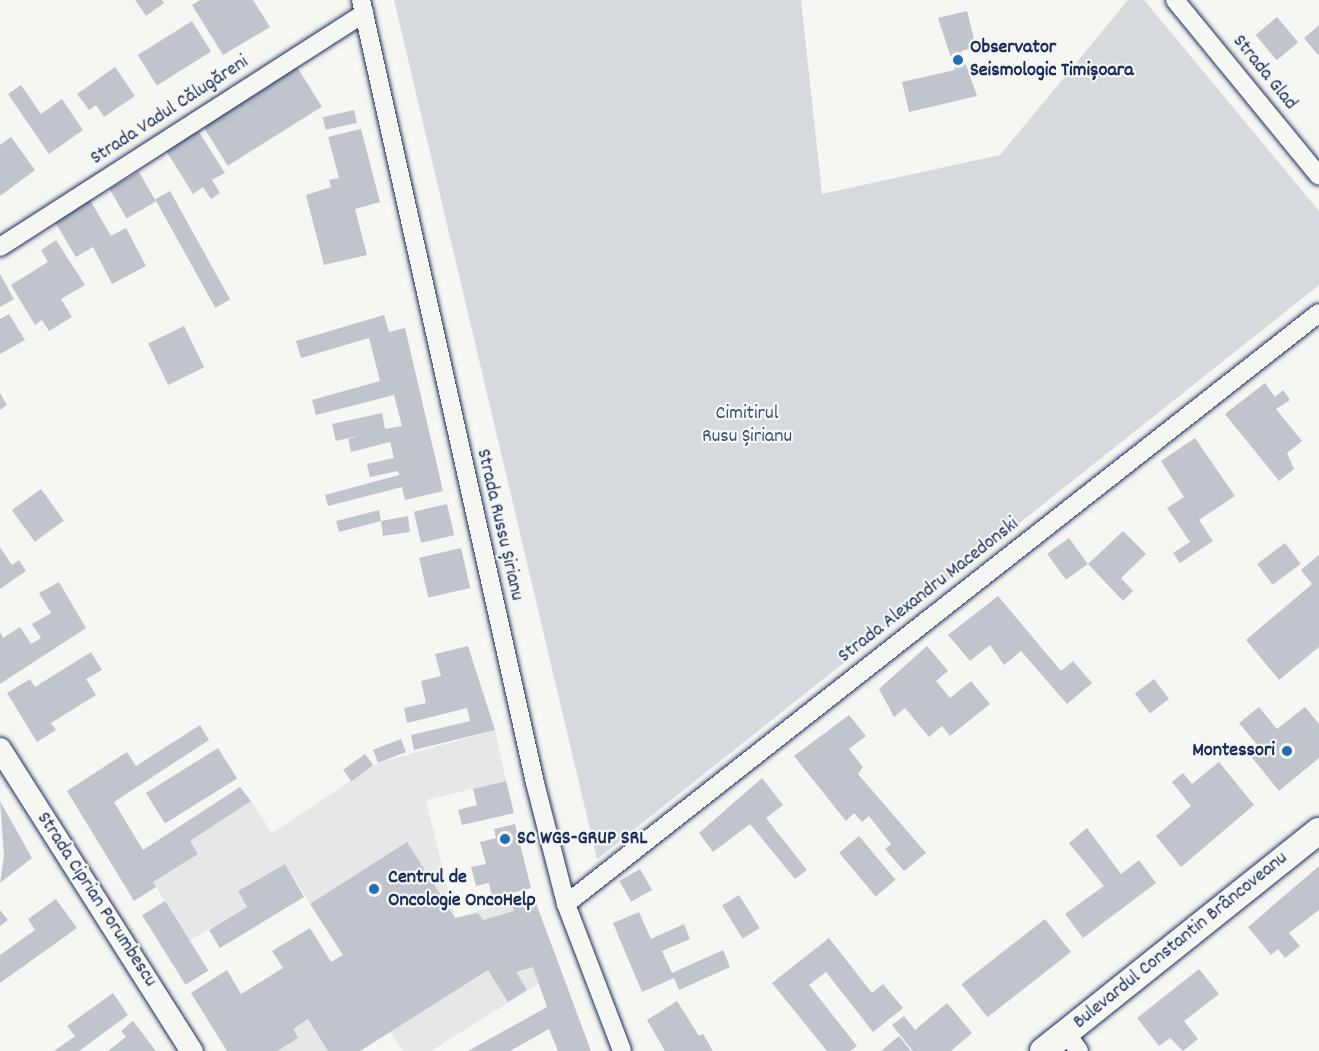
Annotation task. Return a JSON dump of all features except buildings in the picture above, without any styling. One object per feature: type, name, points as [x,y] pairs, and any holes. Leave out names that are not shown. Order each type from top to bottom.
[{"type":"main road","name":"Bulevardul Constantin Brâncoveanu","points":[[1043,1051],[1072,1042],[1319,831]]},
{"type":"street","name":"Strada Glad","points":[[1175,0],[1319,176]]},
{"type":"street","name":"Strada Vadul Călugăreni","points":[[0,247],[362,6]]},
{"type":"street","name":"Strada Russu Șirianu","points":[[362,6],[566,904],[621,1051]]},
{"type":"street","name":"Strada Alexandru Macedonski","points":[[566,904],[1319,313]]},
{"type":"street","name":"Strada Ciprian Porumbescu","points":[[0,750],[192,1051]]},
{"type":"shaded area","name":"Centrul de Oncologie OncoHelp","points":[[495,730],[506,781],[426,800],[455,918],[533,895],[560,976],[538,984],[431,1051],[403,1051],[390,1032],[360,1051],[227,1051],[216,1033],[343,955],[285,864],[238,891],[247,907],[189,941],[153,882],[190,841],[251,801],[272,833],[378,763]]},
{"type":"green space","name":"Cimitirul Rusu Șirianu","points":[[394,0],[801,0],[822,194],[1000,155],[1128,0],[1144,0],[1319,211],[1319,285],[597,859]]},
{"type":"place","name":"Observator Seismologic Timișoara","points":[[958,60]]},
{"type":"place","name":"Montessori","points":[[1287,751]]},
{"type":"place","name":"SC WGS-GRUP SRL","points":[[505,839]]},
{"type":"place","name":"Centrul de Oncologie OncoHelp","points":[[374,889]]}]
